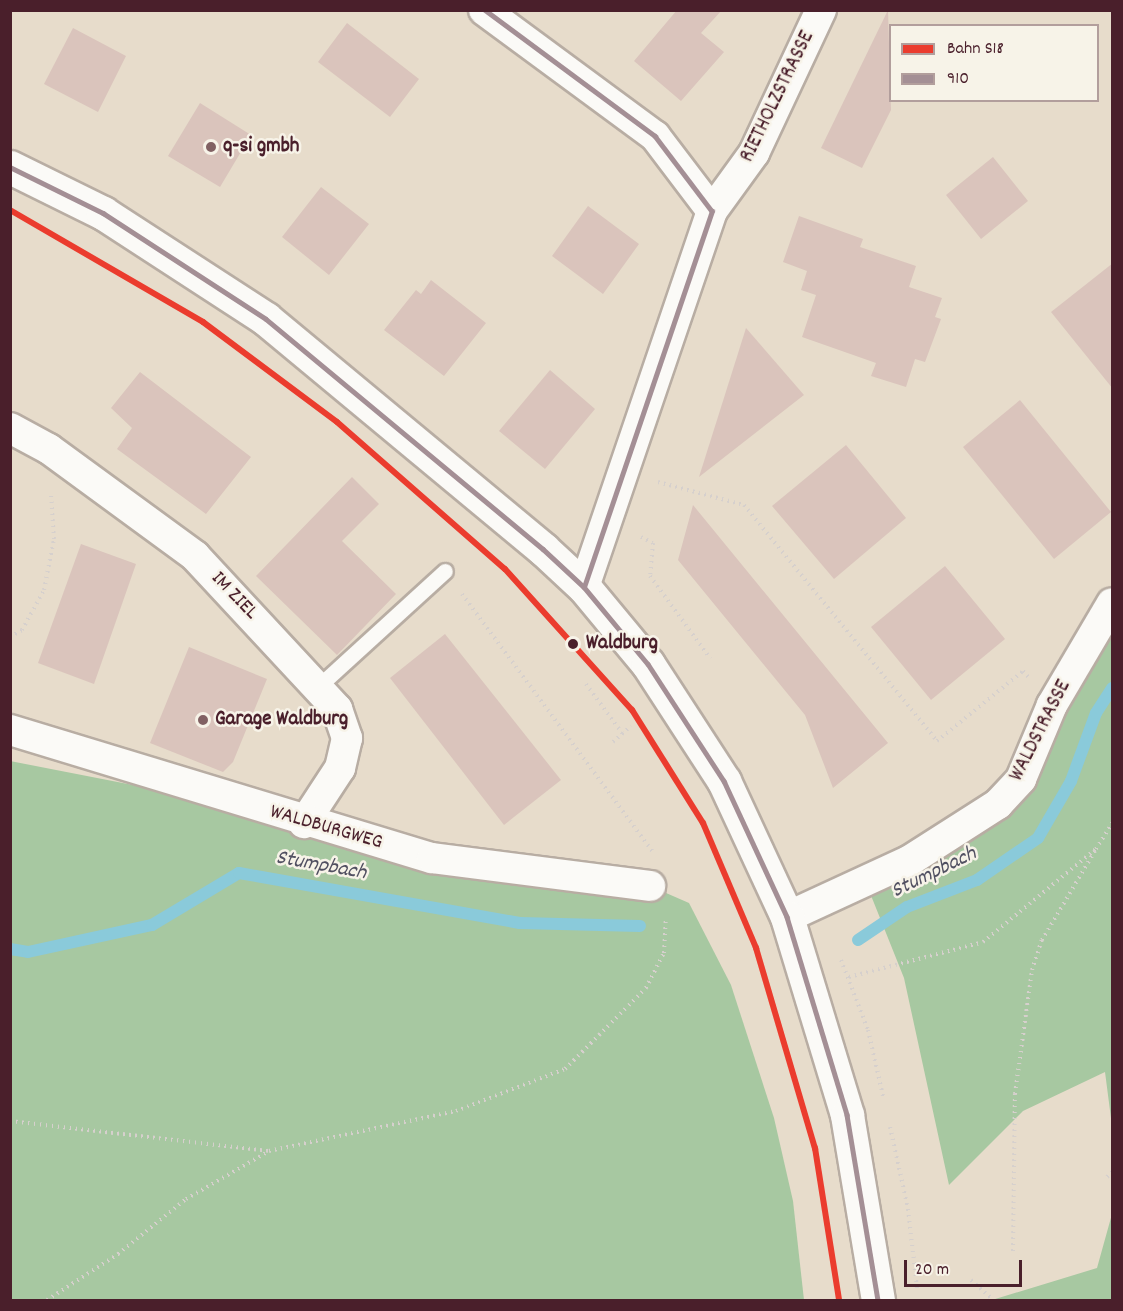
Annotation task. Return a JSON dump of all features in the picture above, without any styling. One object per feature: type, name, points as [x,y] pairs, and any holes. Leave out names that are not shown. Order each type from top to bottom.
[{"type":"main road","points":[[10,167],[103,213],[266,320],[420,442],[584,587],[691,724],[787,917],[847,1115],[878,1300]]},
{"type":"street","points":[[484,10],[655,136],[712,211]]},
{"type":"street","name":"RIETHOLZSTRASSE","points":[[584,587],[625,474],[712,211],[754,153],[821,10]]},
{"type":"street","name":"IM ZIEL","points":[[10,428],[49,449],[195,556],[320,685],[337,709],[347,738],[340,768],[304,823]]},
{"type":"street","name":"WALDSTRASSE","points":[[787,917],[909,861],[998,804],[1021,779],[1052,705],[1113,603]]},
{"type":"street","name":"WALDBURGWEG","points":[[10,729],[304,823],[432,858],[650,886]]},
{"type":"lane","points":[[320,685],[445,572]]},
{"type":"path","points":[[625,474],[744,505],[937,741],[1023,671],[1052,705]]},
{"type":"path","points":[[10,637],[22,630],[44,590],[54,539],[50,484]]},
{"type":"path","points":[[641,537],[653,543],[650,576],[710,657]]},
{"type":"path","points":[[47,1300],[118,1254],[186,1199],[269,1151],[456,1111],[565,1069],[656,971],[664,953],[666,914],[650,886],[654,853],[445,572]]},
{"type":"path","points":[[586,684],[622,733]]},
{"type":"path","points":[[613,742],[631,726]]},
{"type":"path","points":[[1013,1251],[1015,1094],[1032,970],[1042,940],[1113,823]]},
{"type":"path","points":[[849,977],[982,942],[1096,849]]},
{"type":"path","points":[[10,1121],[269,1151]]},
{"type":"path","points":[[1107,1177],[1113,1172]]},
{"type":"path","points":[[971,1280],[993,1300]]},
{"type":"green space","points":[[1112,603],[1112,1126],[1105,1072],[1023,1111],[949,1185],[904,978],[866,883],[998,804]]},
{"type":"green space","points":[[10,761],[650,886],[689,903],[731,985],[774,1118],[793,1201],[804,1300],[11,1300]]},
{"type":"green space","points":[[1112,1214],[1112,1300],[992,1300],[1097,1268]]},
{"type":"building","points":[[677,10],[722,10],[701,33],[724,52],[681,101],[634,61]]},
{"type":"building","points":[[888,10],[891,110],[862,168],[821,148]]},
{"type":"building","points":[[347,23],[419,79],[390,117],[318,62]]},
{"type":"building","points":[[73,28],[126,56],[98,112],[44,84]]},
{"type":"building","points":[[200,103],[251,135],[220,187],[168,156]]},
{"type":"building","points":[[993,157],[1028,201],[981,239],[946,195]]},
{"type":"building","points":[[321,187],[369,224],[329,275],[282,237]]},
{"type":"building","points":[[588,206],[639,244],[603,294],[552,256]]},
{"type":"building","points":[[799,216],[863,239],[860,247],[916,266],[909,287],[942,298],[935,317],[941,319],[925,362],[915,359],[906,387],[871,376],[876,363],[802,337],[816,295],[801,290],[807,271],[783,262]]},
{"type":"building","points":[[1113,263],[1113,389],[1051,312]]},
{"type":"building","points":[[431,280],[486,323],[444,376],[384,330],[416,290],[421,294]]},
{"type":"building","points":[[746,328],[804,395],[699,477]]},
{"type":"building","points":[[550,370],[595,409],[545,469],[499,431]]},
{"type":"building","points":[[140,372],[251,457],[206,514],[117,449],[132,428],[111,408]]},
{"type":"building","points":[[1020,400],[1111,512],[1054,559],[963,447]]},
{"type":"building","points":[[846,445],[906,518],[834,579],[772,506]]},
{"type":"building","points":[[352,477],[379,504],[342,541],[396,594],[337,655],[256,576]]},
{"type":"building","points":[[693,505],[888,743],[833,788],[805,715],[678,560]]},
{"type":"building","points":[[81,544],[136,564],[94,684],[38,663]]},
{"type":"building","points":[[945,566],[1005,639],[931,700],[871,627]]},
{"type":"building","points":[[445,634],[561,780],[504,825],[390,678]]},
{"type":"building","points":[[189,647],[267,679],[233,762],[223,772],[150,743]]},
{"type":"waterway","name":"Stumpbach","points":[[858,940],[907,907],[977,880],[1038,838],[1071,781],[1096,713],[1112,688]]},
{"type":"waterway","name":"Stumpbach","points":[[10,949],[28,952],[152,925],[239,873],[520,923],[640,926]]},
{"type":"rail line","name":"S18","points":[[10,210],[203,322],[337,422],[505,569],[632,710],[703,823],[756,948],[815,1148],[839,1300]]},
{"type":"transit line","name":"910","points":[[485,10],[655,136],[712,211]]},
{"type":"transit line","name":"910","points":[[10,167],[103,213],[266,319],[543,549],[584,587],[648,664],[724,781],[787,917],[847,1115],[878,1300]]},
{"type":"transit line","name":"910","points":[[584,587],[712,211]]},
{"type":"place","name":"q-si gmbh","points":[[211,147]]},
{"type":"place","name":"Waldburg","points":[[573,644]]},
{"type":"place","name":"Garage Waldburg","points":[[203,720]]}]
